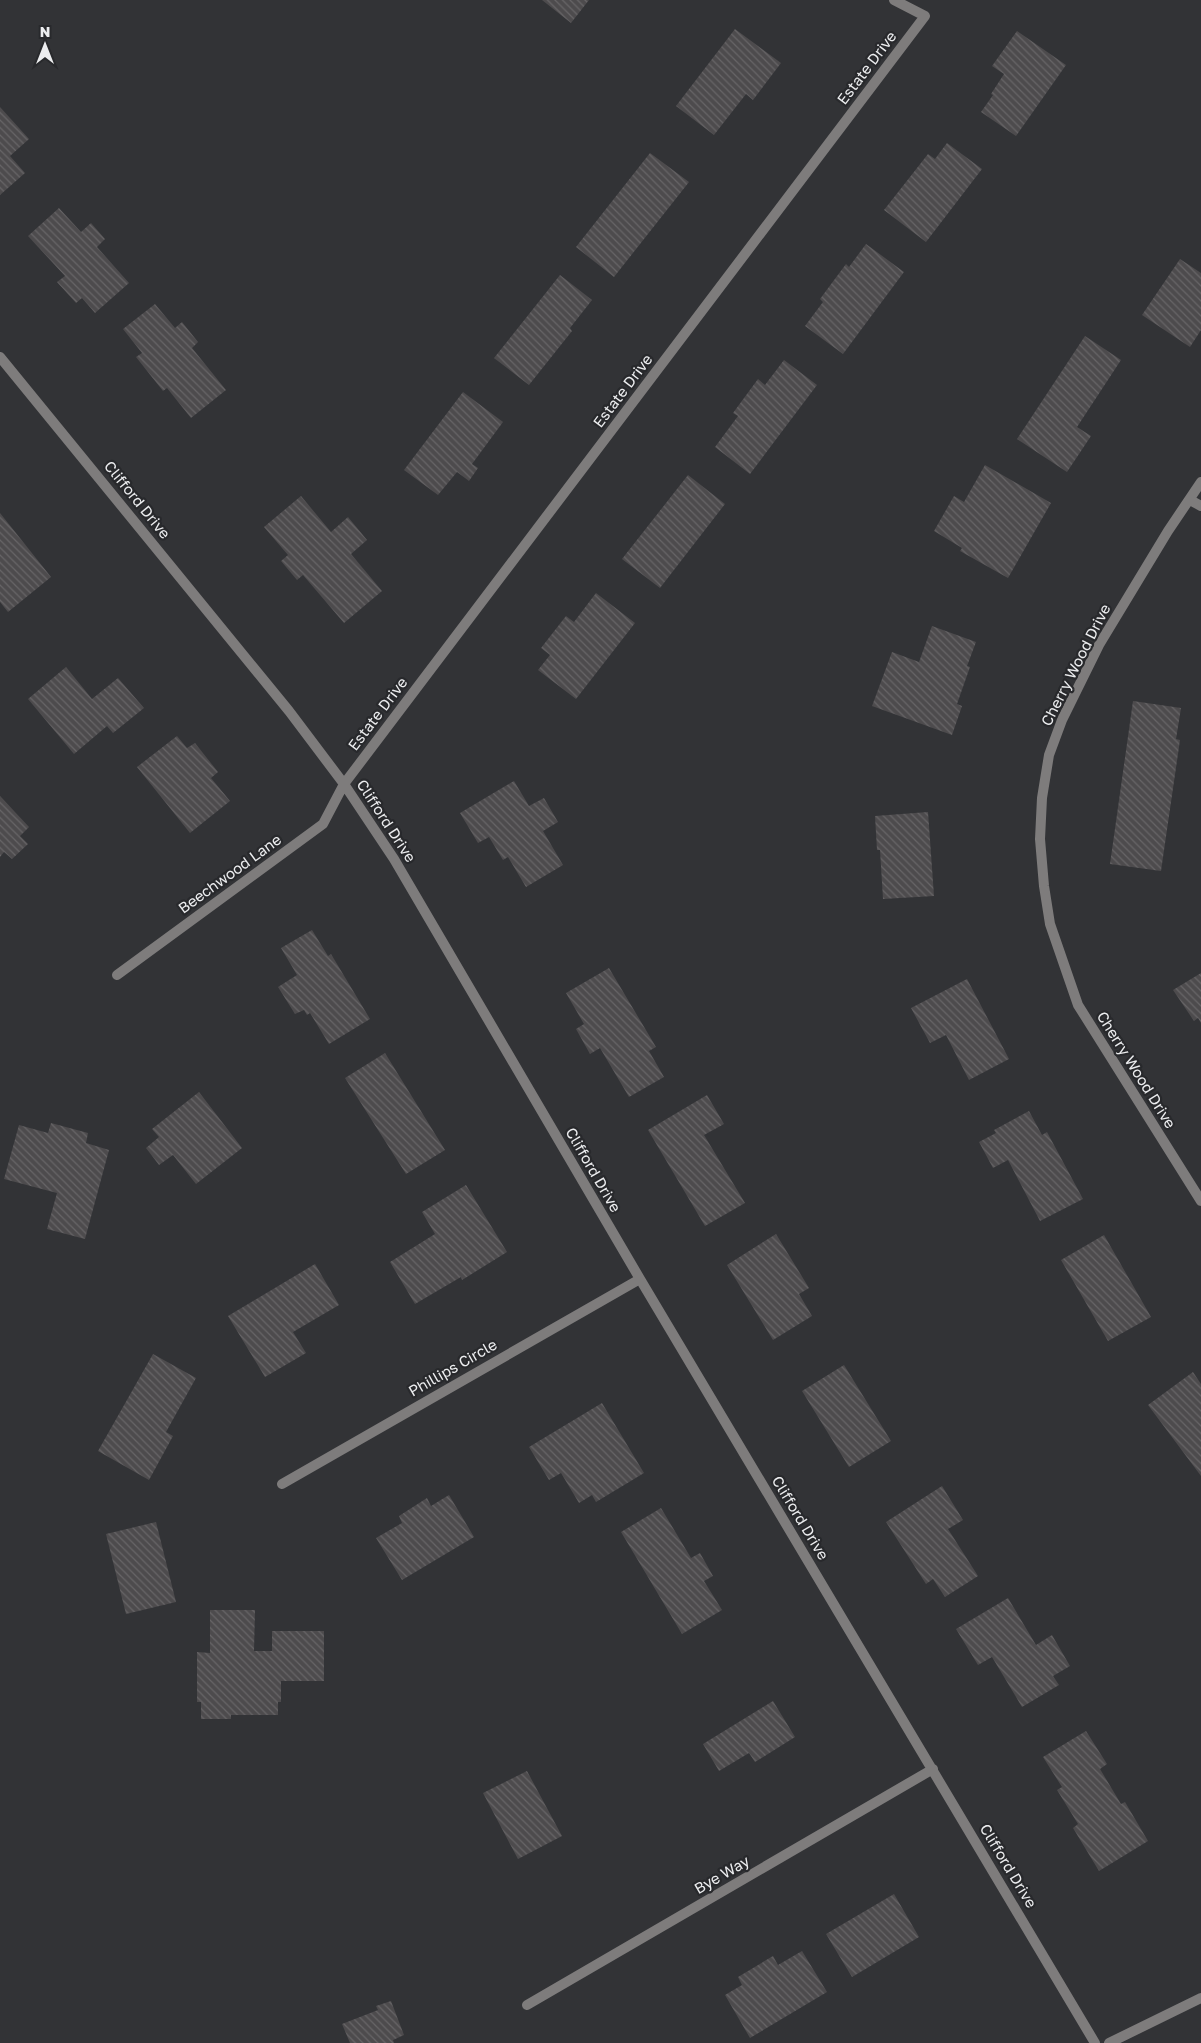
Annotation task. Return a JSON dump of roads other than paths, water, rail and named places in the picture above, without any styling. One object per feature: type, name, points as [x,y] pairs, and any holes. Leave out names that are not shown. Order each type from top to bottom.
[{"type":"street","name":"Estate Drive","points":[[344,784],[925,16],[894,0]]},
{"type":"street","name":"Clifford Drive","points":[[0,357],[289,711],[344,784],[394,859],[640,1278],[1095,2043]]},
{"type":"street","name":"Cherry Wood Drive","points":[[1201,482],[1168,531],[1099,645],[1062,720],[1049,755],[1042,798],[1040,839],[1044,886],[1050,924],[1078,1005],[1201,1201]]},
{"type":"street","points":[[1190,500],[1201,506]]},
{"type":"street","name":"Beechwood Lane","points":[[117,975],[324,824],[344,784]]},
{"type":"street","name":"Phillips Circle","points":[[282,1484],[640,1278]]},
{"type":"street","name":"Bye Way","points":[[526,2005],[933,1769]]},
{"type":"street","points":[[1109,2043],[1201,1998]]}]
